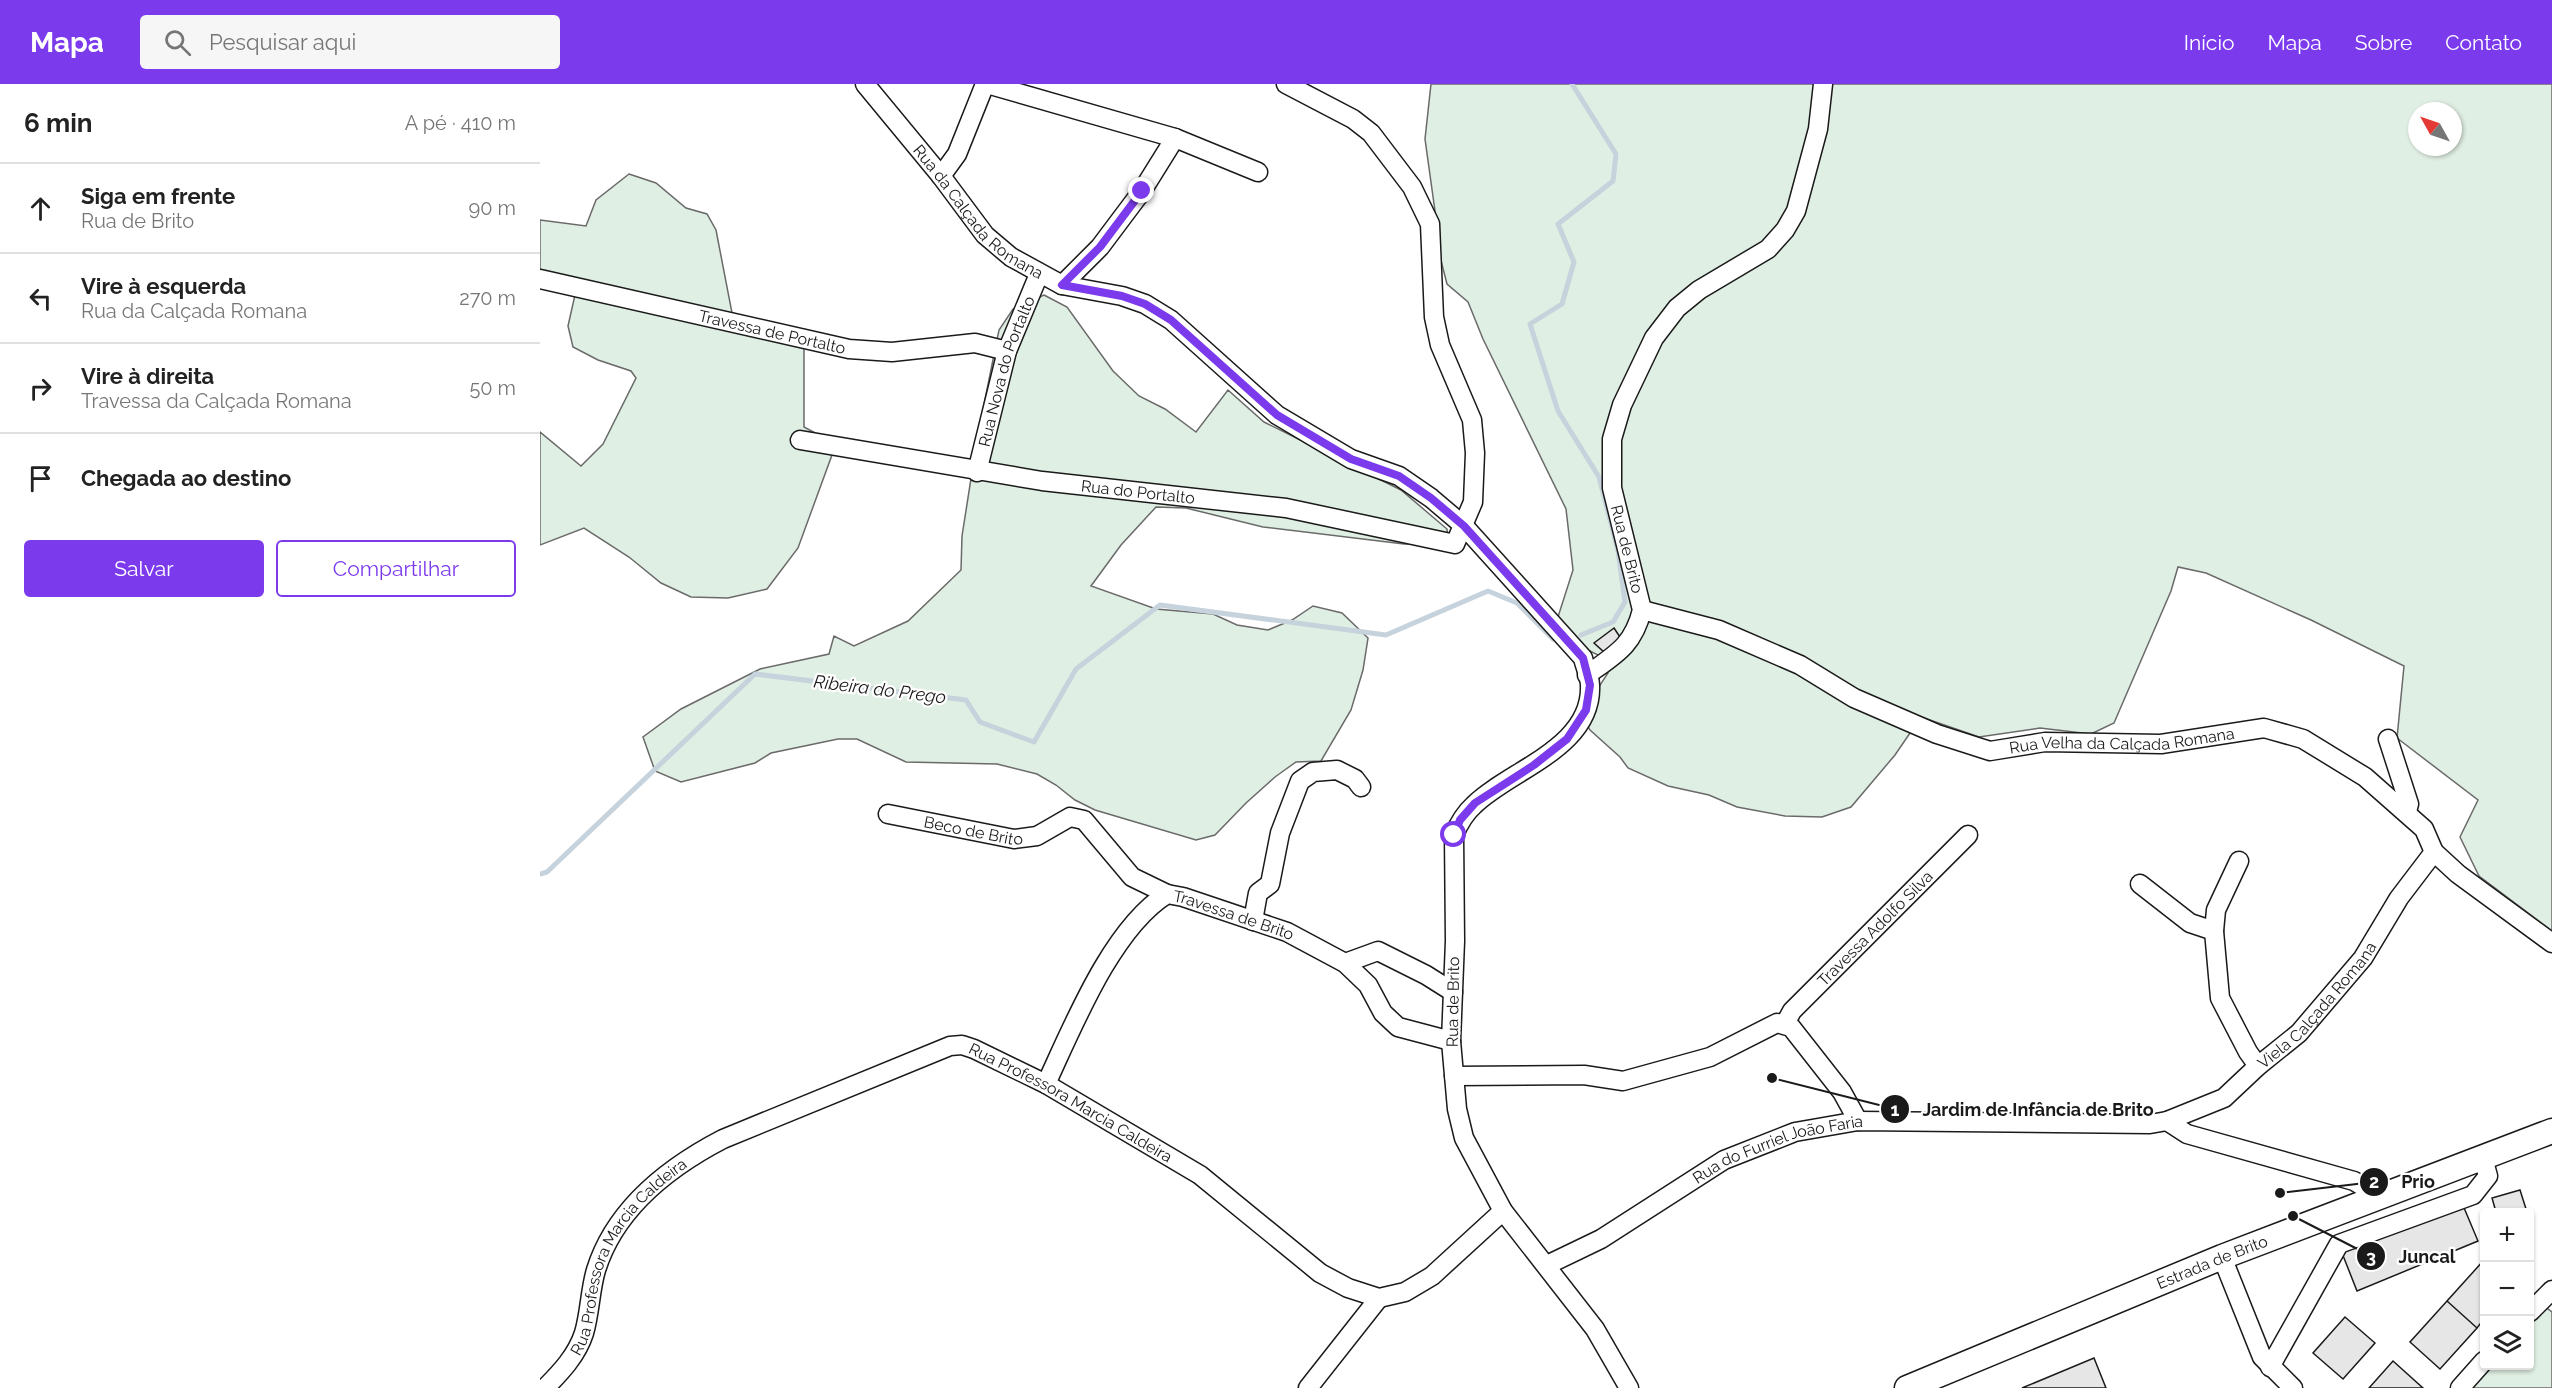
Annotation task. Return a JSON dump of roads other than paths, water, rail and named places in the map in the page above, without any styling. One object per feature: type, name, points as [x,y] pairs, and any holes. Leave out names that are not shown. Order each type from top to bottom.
[{"type":"main road","name":"Estrada de Brito","points":[[1907,1388],[2222,1257],[2552,1131]]},
{"type":"street","name":"Rua da Calçada Romana","points":[[865,84],[941,176],[985,235],[1011,257],[1062,285],[1122,296],[1145,304],[1171,320],[1277,415],[1351,459],[1399,476],[1431,498],[1464,526],[1583,658],[1587,675]]},
{"type":"street","points":[[941,176],[957,154],[986,84],[1175,138],[1258,172]]},
{"type":"street","points":[[1287,84],[1353,119],[1371,133],[1412,187],[1430,224],[1434,317],[1440,345],[1472,420],[1475,453],[1473,502],[1464,526]]},
{"type":"street","name":"Rua de Brito","points":[[1629,1388],[1595,1329],[1503,1210],[1464,1138],[1457,1109],[1451,1041],[1454,835],[1460,820],[1475,803],[1534,765],[1567,739],[1586,710],[1590,685],[1587,675],[1622,650],[1637,630],[1642,610],[1612,488],[1612,439],[1622,405],[1654,338],[1677,308],[1699,290],[1768,249],[1785,230],[1796,211],[1818,129],[1823,84]]},
{"type":"street","points":[[1062,285],[1100,247],[1142,191],[1175,138]]},
{"type":"street","name":"Rua Nova do Portalto","points":[[977,472],[1007,351],[1039,274]]},
{"type":"street","name":"Travessa de Portalto","points":[[540,279],[849,349],[892,352],[975,343],[1007,351]]},
{"type":"street","name":"Rua do Portalto","points":[[800,440],[977,472],[1286,508],[1455,544],[1464,526]]},
{"type":"street","name":"Rua Velha da Calçada Romana","points":[[1642,610],[1719,630],[1800,665],[1854,698],[1936,734],[1990,751],[2045,742],[2161,744],[2264,728],[2303,739],[2365,777],[2424,829],[2434,852],[2458,874],[2552,943]]},
{"type":"street","points":[[2388,739],[2409,804],[2407,812]]},
{"type":"street","points":[[1253,921],[1258,893],[1270,884],[1280,833],[1300,781],[1313,772],[1337,770],[1355,779],[1361,786]]},
{"type":"street","name":"Beco de Brito","points":[[888,813],[1014,839],[1037,836],[1070,817],[1084,820],[1132,877],[1167,894]]},
{"type":"street","name":"Travessa Adolfo Silva","points":[[1785,1024],[1792,1011],[1968,835]]},
{"type":"street","name":"Viela Calçada Romana","points":[[2167,1121],[2224,1098],[2258,1066],[2299,1033],[2362,958],[2399,898],[2434,852]]},
{"type":"street","points":[[2239,861],[2216,910],[2214,931],[2220,998],[2248,1052],[2258,1066]]},
{"type":"street","points":[[2140,884],[2190,923],[2214,931]]},
{"type":"street","name":"Travessa de Brito","points":[[1046,1084],[1086,999],[1119,945],[1151,904],[1167,894],[1184,897],[1287,932],[1345,963],[1368,985],[1383,1013],[1398,1027],[1451,1041]]},
{"type":"street","points":[[1345,963],[1378,951],[1426,975],[1453,992]]},
{"type":"street","points":[[1454,1076],[1584,1075],[1623,1081],[1710,1057],[1777,1023],[1791,1027],[1842,1092],[1858,1121]]},
{"type":"street","name":"Rua Professora Marcia Caldeira","points":[[545,1388],[573,1357],[584,1333],[596,1271],[605,1245],[626,1215],[649,1190],[695,1154],[744,1130],[950,1046],[962,1045],[974,1049],[1046,1084],[1200,1175],[1320,1273],[1348,1288],[1379,1298]]},
{"type":"street","name":"Rua do Furriel João Faria","points":[[1547,1265],[1601,1239],[1724,1160],[1795,1132],[1858,1121],[2079,1125],[2150,1124],[2167,1121]]},
{"type":"street","points":[[2167,1121],[2187,1134],[2354,1181],[2379,1196]]},
{"type":"street","points":[[2270,1367],[2339,1244],[2473,1195],[2488,1176],[2483,1158]]},
{"type":"street","points":[[1308,1388],[1379,1298],[1405,1292],[1432,1276],[1503,1210]]},
{"type":"street","points":[[2222,1257],[2262,1357],[2293,1388]]},
{"type":"street","points":[[2534,1307],[2551,1292]]},
{"type":"street","points":[[2460,1388],[2480,1366]]},
{"type":"waterway","name":"Ribeira do Prego","points":[[1572,84],[1616,154],[1613,181],[1558,224],[1574,262],[1562,304],[1530,324],[1558,411],[1599,477],[1618,551],[1625,602],[1613,622],[1581,635]]},
{"type":"waterway","name":"Ribeira do Prego","points":[[540,874],[547,872],[755,674],[966,700],[980,722],[1034,742],[1076,669],[1160,605],[1386,635],[1488,591],[1517,603],[1553,639]]},
{"type":"place","name":"Jardim de Infância de Brito","points":[[1772,1078]]},
{"type":"place","name":"Prio","points":[[2280,1193]]},
{"type":"place","name":"Juncal","points":[[2293,1216]]}]
